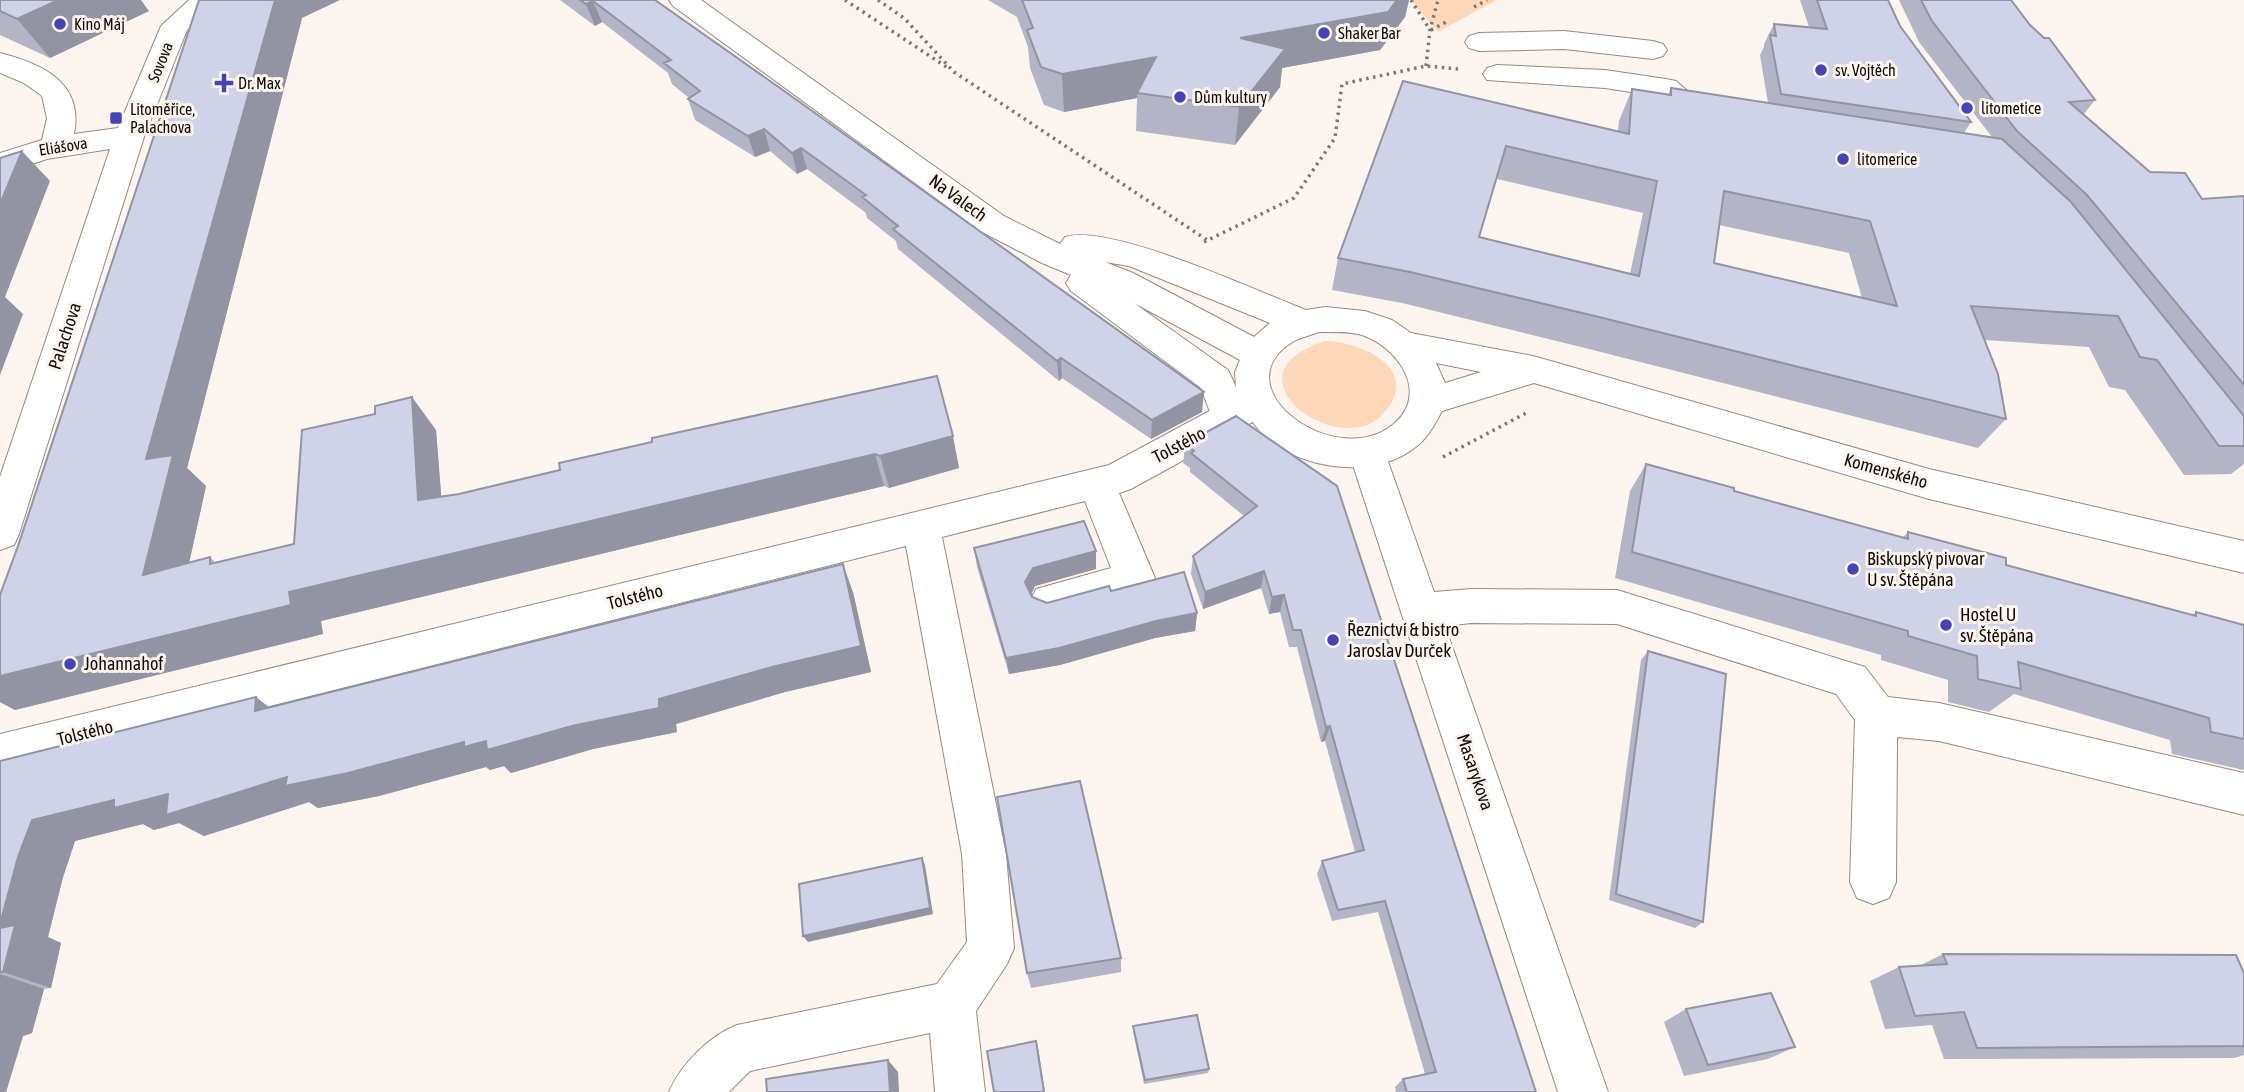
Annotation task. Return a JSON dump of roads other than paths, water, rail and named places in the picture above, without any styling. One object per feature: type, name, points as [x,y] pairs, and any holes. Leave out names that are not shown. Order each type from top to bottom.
[{"type":"main road","name":"Sovova","points":[[129,137],[175,26],[206,0]]},
{"type":"main road","name":"Na Valech","points":[[683,0],[993,224],[1054,254],[1121,281],[1258,354]]},
{"type":"main road","points":[[1479,42],[1564,40],[1653,50]]},
{"type":"main road","points":[[0,62],[34,77],[56,92],[62,118],[57,145]]},
{"type":"main road","points":[[1497,74],[1605,79],[1666,88],[1688,106],[1705,114],[1740,122]]},
{"type":"main road","name":"Eliášova","points":[[0,165],[28,152],[57,145],[129,137]]},
{"type":"main road","name":"Palachova","points":[[0,534],[129,137]]},
{"type":"main road","points":[[1020,237],[1135,256],[1302,322]]},
{"type":"main road","points":[[1020,237],[1216,380],[1242,411],[1263,414],[1289,438],[1326,452],[1367,453],[1403,439],[1423,415],[1429,391],[1420,363],[1403,344],[1378,328],[1348,319],[1317,319],[1288,327],[1266,343],[1253,365],[1252,390],[1242,411]]},
{"type":"main road","name":"Komenského","points":[[1403,344],[1533,369],[1929,484],[2244,557]]},
{"type":"main road","points":[[1428,402],[1533,369]]},
{"type":"main road","name":"Tolstého","points":[[0,754],[1118,478],[1242,411]]},
{"type":"main road","name":"Masarykova","points":[[1367,453],[1583,1092]]},
{"type":"main road","points":[[1050,601],[1135,578],[1096,483]]},
{"type":"main road","points":[[921,526],[984,854],[991,948],[951,1005],[960,1092]]},
{"type":"main road","points":[[1421,611],[1471,606],[1617,607],[1850,680],[1876,715],[1873,882]]},
{"type":"main road","points":[[1876,715],[1939,722],[2244,794]]},
{"type":"main road","points":[[694,1092],[737,1049],[951,1005]]},
{"type":"place","name":"Kino Máj","points":[[60,24]]},
{"type":"place","name":"Shaker Bar","points":[[1324,33]]},
{"type":"place","name":"sv. Vojtěch","points":[[1821,70]]},
{"type":"place","name":"Dr. Max","points":[[224,83]]},
{"type":"place","name":"Dům kultury","points":[[1180,97]]},
{"type":"place","name":"litometice","points":[[1967,108]]},
{"type":"place","name":"Litoměřice, Palachova","points":[[116,118]]},
{"type":"place","name":"litomerice","points":[[1843,159]]},
{"type":"place","name":"Biskupský pivovar U sv. Štěpána","points":[[1853,569]]},
{"type":"place","name":"Hostel U sv. Štěpána","points":[[1946,625]]},
{"type":"place","name":"Řeznictví & bistro Jaroslav Durček","points":[[1333,640]]},
{"type":"place","name":"Johannahof","points":[[70,664]]}]
